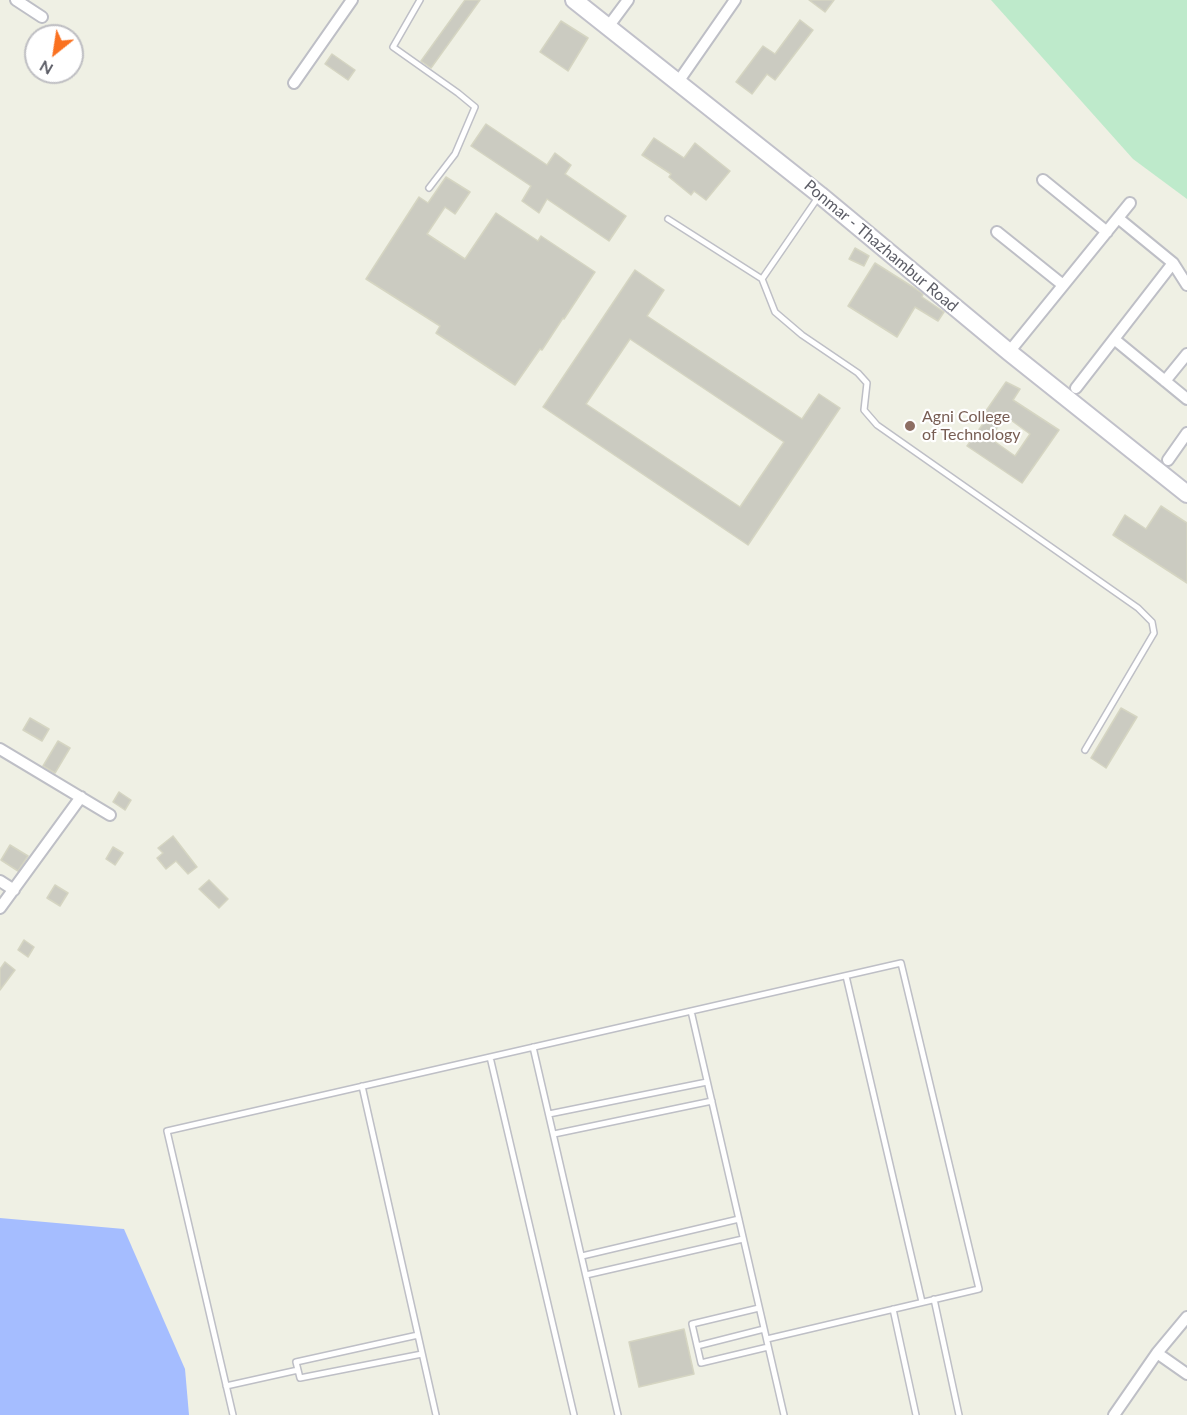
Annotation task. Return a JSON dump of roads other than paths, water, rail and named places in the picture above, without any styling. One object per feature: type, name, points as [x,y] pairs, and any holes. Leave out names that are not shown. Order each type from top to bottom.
[{"type":"street","points":[[16,0],[42,17]]},
{"type":"street","points":[[294,83],[352,0]]},
{"type":"street","name":"Ponmar - Thazhambur Road","points":[[574,0],[820,195],[1187,494]]},
{"type":"street","points":[[608,27],[628,0]]},
{"type":"street","points":[[678,82],[735,0]]},
{"type":"street","points":[[1043,180],[1107,232]]},
{"type":"street","points":[[1010,352],[1130,203]]},
{"type":"street","points":[[1118,218],[1173,263],[1187,285]]},
{"type":"street","points":[[997,232],[1063,285]]},
{"type":"street","points":[[1076,388],[1173,263]]},
{"type":"street","points":[[1114,339],[1187,399]]},
{"type":"street","points":[[1165,381],[1187,354]]},
{"type":"street","points":[[1168,460],[1187,433]]},
{"type":"street","points":[[0,748],[110,815]]},
{"type":"street","points":[[0,908],[81,797]]},
{"type":"street","points":[[0,881],[14,890]]},
{"type":"street","points":[[1113,1415],[1157,1353],[1187,1317]]},
{"type":"street","points":[[1157,1353],[1187,1374]]},
{"type":"lane","points":[[420,0],[393,47],[475,107],[455,154],[429,188]]},
{"type":"lane","points":[[762,279],[820,195]]},
{"type":"lane","points":[[668,219],[762,279],[775,312],[802,335],[858,373],[867,383],[864,410],[877,425],[1138,608],[1152,622],[1154,633],[1085,750]]},
{"type":"lane","points":[[233,1415],[166,1131],[901,963],[979,1288],[767,1340]]},
{"type":"lane","points":[[846,976],[922,1302]]},
{"type":"lane","points":[[691,1011],[784,1415]]},
{"type":"lane","points":[[534,1047],[618,1415]]},
{"type":"lane","points":[[490,1057],[574,1415]]},
{"type":"lane","points":[[549,1114],[707,1082]]},
{"type":"lane","points":[[362,1086],[436,1415]]},
{"type":"lane","points":[[554,1134],[712,1101]]},
{"type":"lane","points":[[582,1256],[739,1220]]},
{"type":"lane","points":[[586,1275],[743,1239]]},
{"type":"lane","points":[[934,1299],[959,1415]]},
{"type":"lane","points":[[759,1308],[692,1324],[697,1346],[701,1363],[768,1347]]},
{"type":"lane","points":[[893,1309],[916,1415]]},
{"type":"lane","points":[[697,1346],[764,1329]]},
{"type":"lane","points":[[418,1335],[296,1362],[300,1378],[422,1354]]},
{"type":"lane","points":[[226,1386],[298,1370]]},
{"type":"water","points":[[0,1218],[124,1229],[185,1369],[189,1415],[0,1415]]},
{"type":"place","name":"Agni College of Technology","points":[[910,426]]}]
